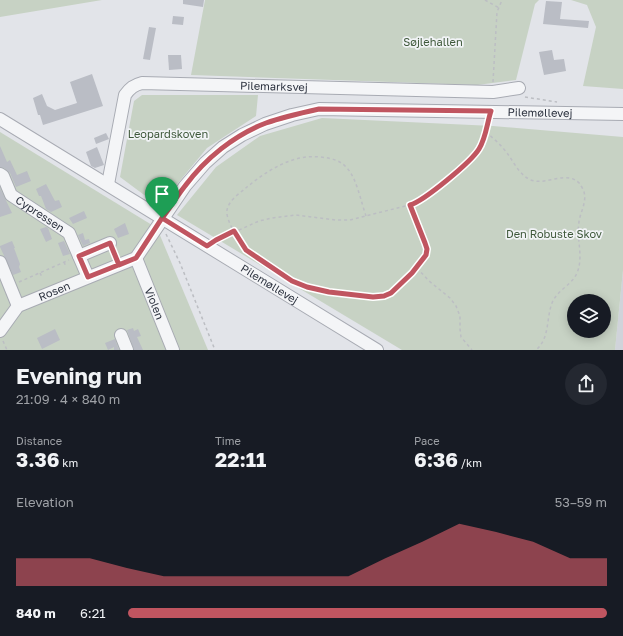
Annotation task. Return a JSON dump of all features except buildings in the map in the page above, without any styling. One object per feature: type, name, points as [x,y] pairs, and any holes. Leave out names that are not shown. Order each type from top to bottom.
[{"type":"street","name":"Pilemarksvej","points":[[108,184],[125,95],[132,87],[142,83],[519,92]]},
{"type":"street","name":"Pilemøllevej","points":[[162,218],[204,163],[223,147],[242,135],[265,124],[292,115],[319,109],[623,114]]},
{"type":"street","name":"Pilemøllevej","points":[[0,118],[377,350]]},
{"type":"street","name":"Cypressen","points":[[0,174],[3,176],[11,195],[69,232],[88,277]]},
{"type":"street","points":[[136,258],[162,218]]},
{"type":"street","points":[[79,256],[110,243]]},
{"type":"street","name":"Rosen","points":[[18,306],[136,258]]},
{"type":"street","name":"Violen","points":[[136,258],[173,350]]},
{"type":"street","points":[[0,262],[18,306],[0,331]]},
{"type":"street","points":[[121,335],[127,350]]},
{"type":"path","points":[[485,0],[499,8]]},
{"type":"path","points":[[493,92],[497,12],[502,0]]},
{"type":"path","points":[[519,92],[563,102]]},
{"type":"path","points":[[207,246],[234,231],[259,221],[286,216],[306,215],[336,220],[350,220],[410,205],[425,196],[472,158],[480,148],[491,111]]},
{"type":"path","points":[[486,132],[507,153],[524,177],[542,181],[565,177],[580,184],[584,192],[585,200],[578,224],[581,262],[577,274],[572,281],[555,297],[551,307],[545,340],[536,350]]},
{"type":"path","points":[[366,216],[353,176],[348,169],[337,160],[304,156],[270,170],[238,195],[227,208],[227,214],[234,231],[246,250],[258,260],[292,281],[307,287],[329,292],[367,297],[384,296],[396,290],[417,268],[426,255],[427,249],[410,205]]},
{"type":"path","points":[[162,218],[166,234],[180,263],[215,350]]},
{"type":"path","points":[[10,286],[79,256]]},
{"type":"path","points":[[64,262],[66,267]]},
{"type":"path","points":[[417,268],[429,281],[450,298],[456,306],[460,316],[460,329],[462,337],[472,350]]},
{"type":"path","points":[[40,273],[42,277]]},
{"type":"shaded area","points":[[623,270],[623,350],[615,350]]},
{"type":"green space","points":[[0,0],[102,0],[0,17]]},
{"type":"green space","name":"Søjlehallen","points":[[205,0],[539,0],[535,4],[516,80],[477,85],[191,75]]},
{"type":"green space","points":[[571,0],[623,0],[623,89],[583,86],[596,27],[587,5]]},
{"type":"green space","name":"Leopardskoven","points":[[142,95],[258,95],[256,116],[207,148],[159,206],[120,177],[134,101]]},
{"type":"green space","name":"Den Robuste Skov","points":[[322,118],[493,126],[623,137],[623,270],[615,350],[402,350],[177,215],[216,167],[260,136]]},
{"type":"green space","points":[[0,132],[152,225],[159,233],[208,350],[0,350]]},
{"type":"route","points":[[162,218],[136,258],[119,265],[104,271],[88,277],[79,256],[110,243],[119,265],[136,258],[162,218],[207,246],[234,231],[246,250],[253,256],[292,281],[307,287],[329,292],[361,296],[384,296],[396,290],[421,263],[426,255],[427,249],[410,205],[425,196],[472,158],[480,148],[491,111],[319,109],[292,115],[265,124],[242,135],[223,147],[204,163],[162,218]]}]
